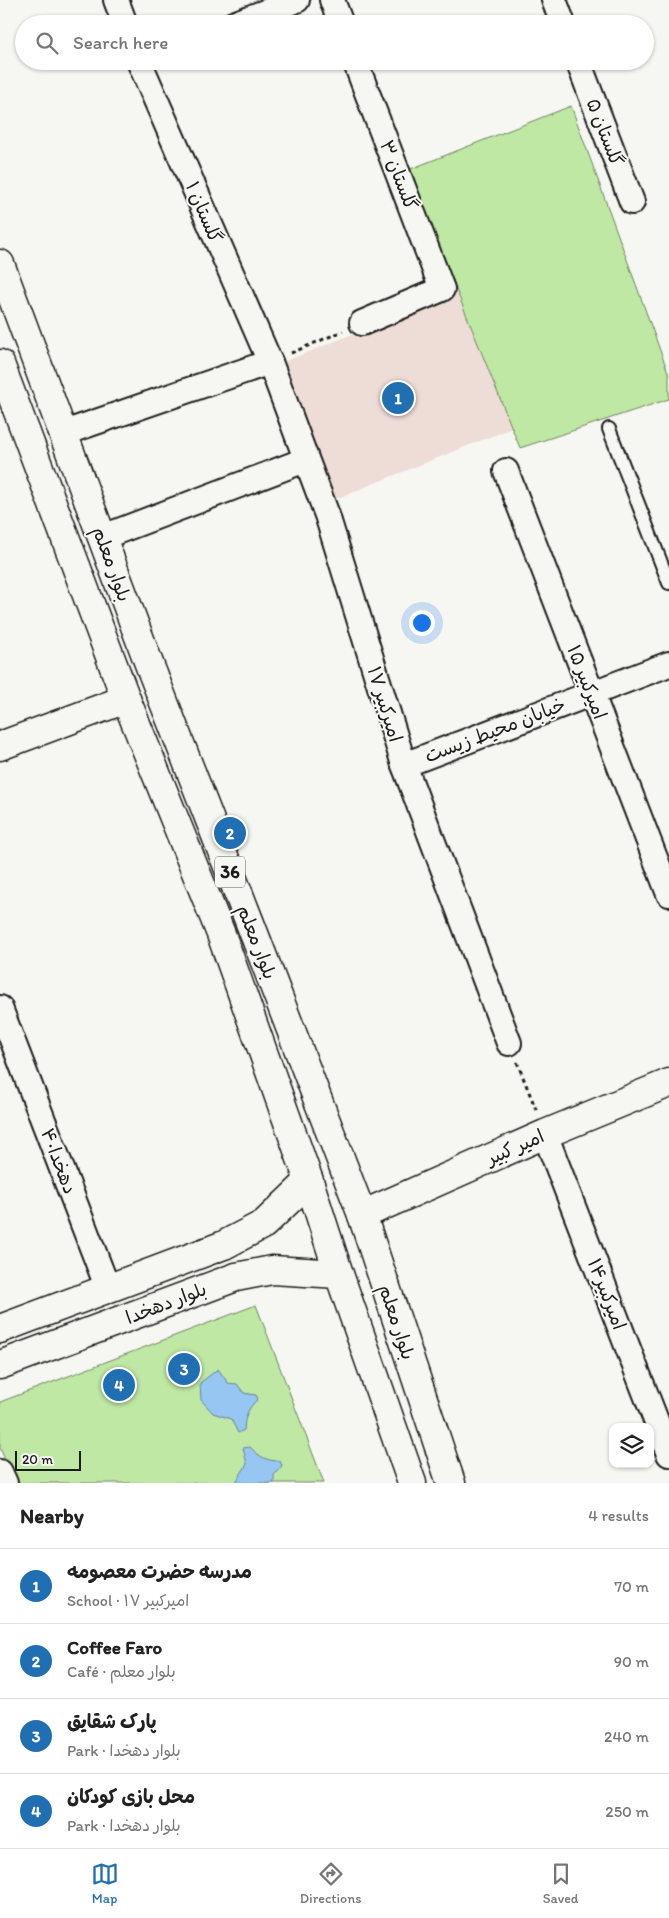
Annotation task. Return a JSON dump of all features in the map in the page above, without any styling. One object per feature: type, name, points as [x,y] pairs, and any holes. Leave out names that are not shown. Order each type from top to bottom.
[{"type":"main road","name":"بلوار معلم","points":[[0,264],[151,670],[362,1215],[451,1483]]},
{"type":"main road","name":"بلوار معلم","points":[[0,364],[126,699],[221,934],[309,1181],[339,1274],[412,1483]]},
{"type":"main road","points":[[0,746],[126,699]]},
{"type":"main road","name":"امیر کبیر","points":[[362,1215],[545,1134],[669,1083]]},
{"type":"main road","name":"بلوار دهخدا","points":[[0,1329],[224,1245],[264,1224],[309,1181]]},
{"type":"main road","name":"بلوار دهخدا","points":[[0,1365],[236,1277],[272,1270],[339,1274]]},
{"type":"street","points":[[116,0],[122,15]]},
{"type":"street","points":[[257,15],[297,0]]},
{"type":"street","points":[[332,0],[338,15]]},
{"type":"street","points":[[554,0],[560,15]]},
{"type":"street","name":"گلستان ۱","points":[[143,70],[270,362]]},
{"type":"street","name":"گلستان ۳","points":[[359,70],[442,290],[362,323]]},
{"type":"street","name":"گلستان ۵","points":[[581,70],[632,202]]},
{"type":"street","points":[[64,433],[270,362]]},
{"type":"street","name":"امیرکبیر ۱۷","points":[[270,362],[305,460],[328,515],[404,765],[510,1043]]},
{"type":"street","points":[[103,537],[305,460]]},
{"type":"street","name":"امیرکبیر ۱۵","points":[[506,471],[669,894]]},
{"type":"street","name":"خیابان محیط زیست","points":[[404,765],[669,664]]},
{"type":"street","name":"دهخدا۴۰","points":[[0,1008],[108,1288]]},
{"type":"street","name":"امیرکبیر۱۴","points":[[545,1134],[669,1454]]},
{"type":"street","points":[[0,1472],[5,1483]]},
{"type":"lane","points":[[609,429],[669,583]]},
{"type":"path","points":[[270,362],[362,323]]},
{"type":"path","points":[[510,1043],[545,1134]]},
{"type":"shaded area","points":[[457,292],[512,428],[335,499],[284,367],[286,361]]},
{"type":"green space","points":[[571,106],[669,375],[669,399],[520,448],[408,170]]},
{"type":"green space","points":[[256,1305],[324,1483],[15,1483],[0,1448],[0,1402]]},
{"type":"water","points":[[218,1369],[228,1383],[237,1384],[244,1393],[256,1395],[258,1399],[247,1413],[244,1430],[238,1433],[231,1419],[213,1413],[201,1400],[200,1383]]},
{"type":"water","points":[[250,1447],[264,1458],[280,1461],[282,1466],[274,1475],[274,1483],[237,1483],[247,1464],[243,1448]]},
{"type":"place","name":"مدرسه حضرت معصومه","points":[[398,398]]},
{"type":"place","name":"Coffee Faro","points":[[230,833]]},
{"type":"place","name":"پارک شقایق","points":[[184,1369]]},
{"type":"place","name":"محل بازی کودکان","points":[[119,1385]]}]
